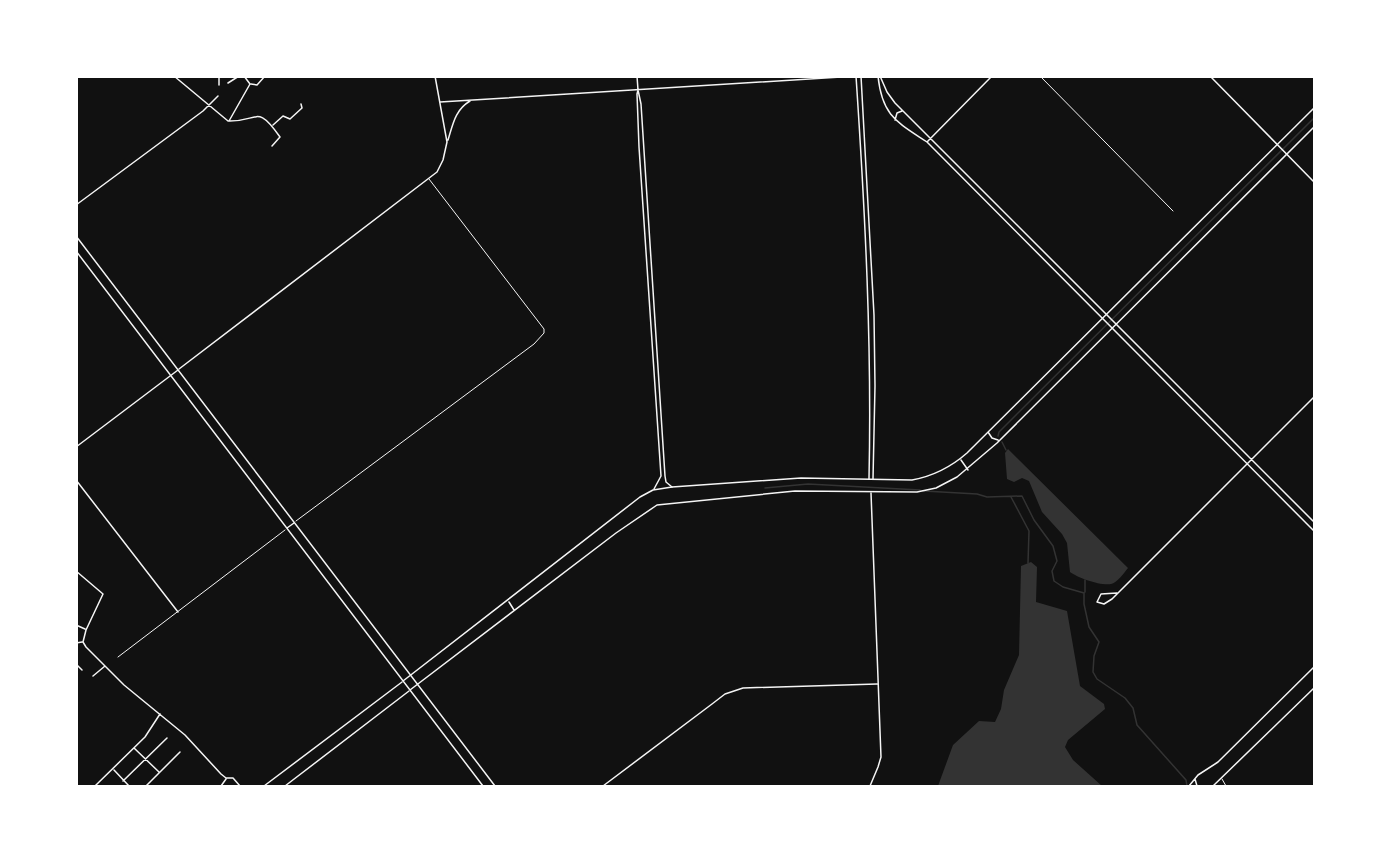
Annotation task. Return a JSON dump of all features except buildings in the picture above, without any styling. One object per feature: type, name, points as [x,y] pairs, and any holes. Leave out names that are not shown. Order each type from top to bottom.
[{"type":"street","points":[[174,76],[228,122]]},
{"type":"street","points":[[179,80],[181,76]]},
{"type":"street","points":[[219,76],[219,85]]},
{"type":"street","points":[[231,76],[233,80]]},
{"type":"street","points":[[228,83],[239,76]]},
{"type":"street","points":[[244,76],[250,84],[257,86],[265,76]]},
{"type":"street","points":[[247,80],[250,76]]},
{"type":"street","points":[[435,76],[447,142]]},
{"type":"street","points":[[638,76],[637,94],[659,427],[665,479],[672,487]]},
{"type":"street","points":[[439,102],[857,76],[868,255],[871,479]]},
{"type":"street","points":[[861,76],[871,254],[875,386],[871,479]]},
{"type":"street","points":[[879,76],[887,92],[903,111],[1314,522]]},
{"type":"street","points":[[879,76],[885,106],[895,121],[927,142],[1314,531]]},
{"type":"street","points":[[927,142],[992,76]]},
{"type":"street","points":[[1210,76],[1314,182]]},
{"type":"street","points":[[228,122],[250,84]]},
{"type":"street","points":[[76,205],[208,106],[218,96]]},
{"type":"street","points":[[76,447],[437,172],[445,154],[455,115],[471,100]]},
{"type":"street","points":[[273,126],[283,116],[290,119],[302,108],[301,104]]},
{"type":"street","points":[[264,786],[508,601],[640,497],[653,490],[801,478],[902,481],[943,470],[960,459],[1103,320],[1314,108]]},
{"type":"street","points":[[895,121],[897,113],[903,111]]},
{"type":"street","points":[[228,122],[256,116],[263,117],[280,137],[272,146]]},
{"type":"street","points":[[285,786],[657,505],[795,491],[908,494],[948,483],[968,470],[999,441],[1314,127]]},
{"type":"street","points":[[76,236],[495,786]]},
{"type":"street","points":[[76,251],[483,786]]},
{"type":"street","points":[[1118,593],[1101,594],[1097,602],[1104,604],[1118,593],[1314,397]]},
{"type":"street","points":[[988,432],[992,438],[999,441]]},
{"type":"street","points":[[960,459],[968,470]]},
{"type":"street","points":[[653,490],[661,478],[662,463]]},
{"type":"street","points":[[76,480],[178,612]]},
{"type":"street","points":[[870,786],[880,757],[871,493]]},
{"type":"street","points":[[287,528],[295,522]]},
{"type":"street","points":[[76,571],[103,594],[86,630],[83,642]]},
{"type":"street","points":[[508,601],[515,611]]},
{"type":"street","points":[[76,625],[86,630]]},
{"type":"street","points":[[76,643],[83,642]]},
{"type":"street","points":[[83,642],[124,685],[185,735],[204,758],[226,778]]},
{"type":"street","points":[[76,664],[82,670]]},
{"type":"street","points":[[93,676],[105,665]]},
{"type":"street","points":[[1189,786],[1199,774],[1218,762],[1314,667]]},
{"type":"street","points":[[603,786],[731,692],[744,688],[877,684]]},
{"type":"street","points":[[1213,786],[1314,688]]},
{"type":"street","points":[[95,786],[145,737],[160,714]]},
{"type":"street","points":[[123,781],[167,738]]},
{"type":"street","points":[[134,748],[160,772]]},
{"type":"street","points":[[146,786],[180,752]]},
{"type":"street","points":[[113,769],[129,786]]},
{"type":"street","points":[[226,778],[232,777],[240,786]]},
{"type":"street","points":[[222,786],[226,778]]},
{"type":"street","points":[[1195,778],[1197,786]]},
{"type":"street","points":[[269,783],[272,786]]},
{"type":"lane","points":[[1040,76],[1173,211]]},
{"type":"lane","points":[[295,522],[534,344],[544,333],[544,329],[429,179]]},
{"type":"lane","points":[[118,657],[287,528]]},
{"type":"lane","points":[[1222,778],[1226,786]]},
{"type":"shaded area","points":[[1008,449],[1128,568],[1116,582],[1096,583],[1070,572],[1067,543],[1042,512],[1029,481],[1022,478],[1014,482],[1007,479],[1005,453]]},
{"type":"shaded area","points":[[1031,562],[1037,567],[1036,602],[1067,611],[1080,686],[1104,704],[1105,709],[1068,740],[1065,747],[1073,760],[1102,786],[938,786],[953,745],[979,721],[995,722],[1001,709],[1004,690],[1019,655],[1021,566]]},
{"type":"waterway","points":[[998,436],[999,432],[1314,118]]},
{"type":"waterway","points":[[1002,442],[1006,450]]},
{"type":"waterway","points":[[765,488],[808,484],[920,490]]},
{"type":"waterway","points":[[924,491],[977,494],[987,497],[1022,496],[1034,520],[1053,546],[1057,561],[1052,571],[1054,581],[1063,587],[1084,593],[1089,627],[1099,642],[1094,656],[1093,672],[1097,679],[1125,698],[1133,708],[1137,725],[1186,780],[1187,786]]},
{"type":"waterway","points":[[1011,497],[1029,531],[1028,563]]},
{"type":"waterway","points":[[1085,580],[1085,592]]}]
